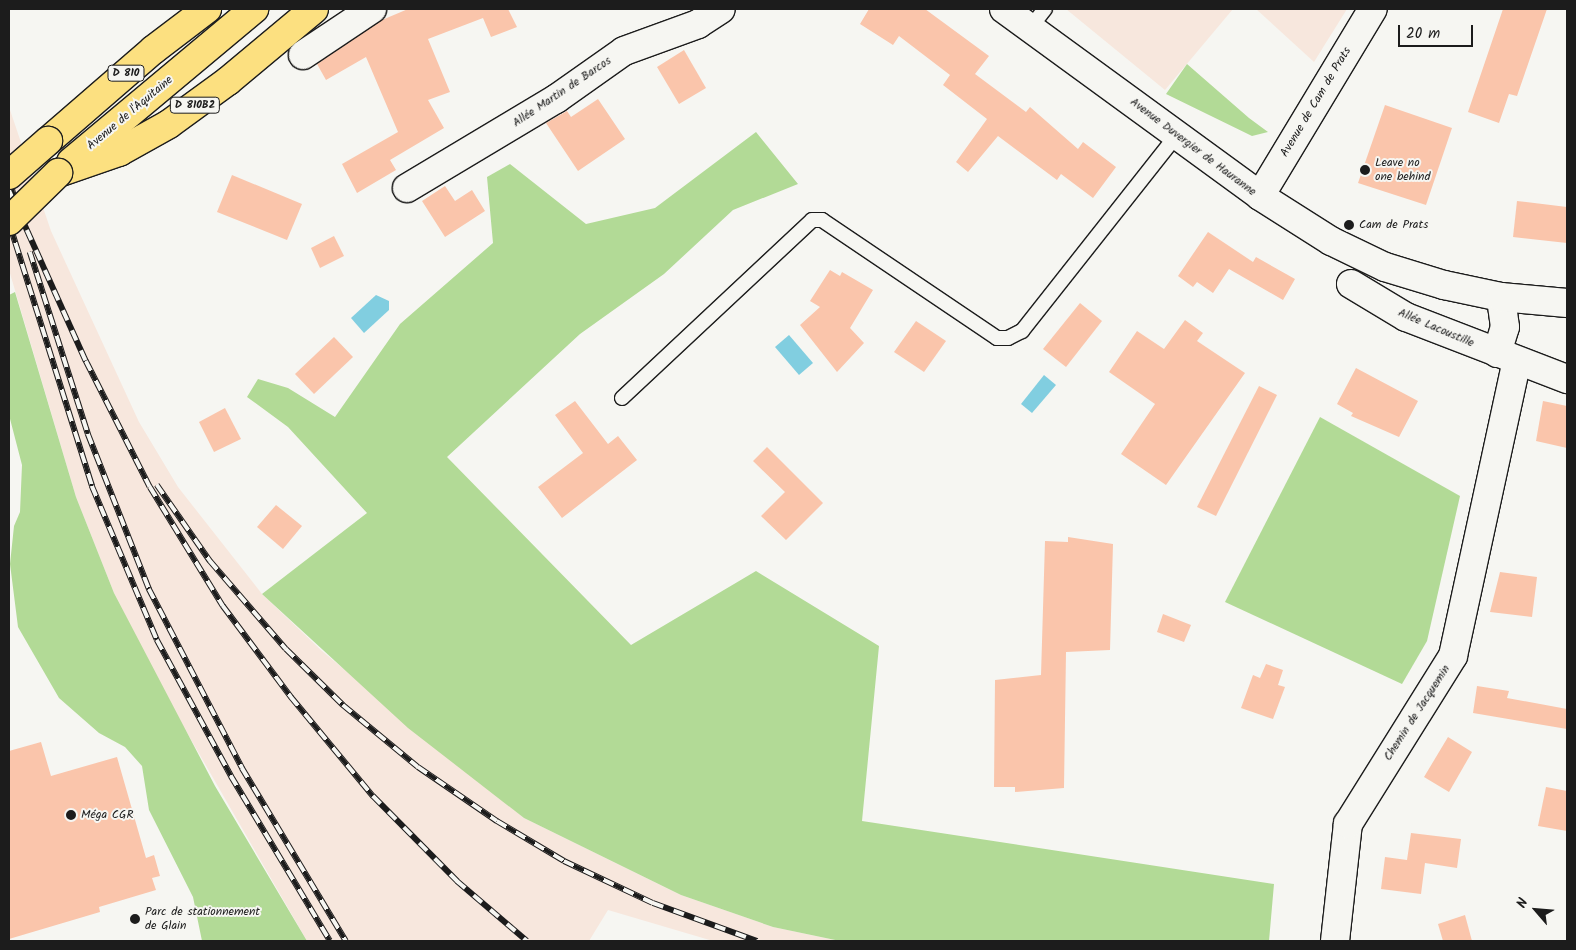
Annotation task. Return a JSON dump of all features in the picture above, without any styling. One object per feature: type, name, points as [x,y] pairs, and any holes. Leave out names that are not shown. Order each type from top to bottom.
[{"type":"main road","name":"D 810","points":[[9,175],[153,50],[208,9]]},
{"type":"main road","name":"Avenue de l'Aquitaine","points":[[9,221],[58,173],[254,9]]},
{"type":"main road","name":"D 810B2","points":[[58,173],[119,152],[169,124],[228,81],[314,9]]},
{"type":"street","points":[[303,56],[372,9]]},
{"type":"street","name":"Allée Martin de Barcos","points":[[407,188],[556,99],[624,51],[698,24],[721,9]]},
{"type":"street","name":"Avenue Duvergier de Hauranne","points":[[1004,9],[1037,18],[1176,136],[1260,196],[1331,241],[1385,268],[1501,296],[1567,303]]},
{"type":"street","name":"Avenue de Cam de Prats","points":[[1260,196],[1373,9]]},
{"type":"street","name":"Allée Lacoustille","points":[[1351,284],[1406,317],[1567,379]]},
{"type":"street","points":[[1501,296],[1507,357]]},
{"type":"street","name":"Chemin de Jacquemin","points":[[1335,941],[1348,824],[1453,656],[1507,357]]},
{"type":"lane","points":[[622,398],[812,220],[822,220],[997,338],[1008,338],[1022,331],[1176,136]]},
{"type":"shaded area","points":[[1066,9],[1233,9],[1165,90]]},
{"type":"shaded area","points":[[1256,9],[1347,9],[1314,62]]},
{"type":"shaded area","points":[[9,107],[51,231],[139,422],[178,487],[262,594],[322,651],[524,818],[681,895],[773,927],[840,941],[713,941],[608,910],[589,941],[307,941],[163,691],[114,593],[76,497],[9,270]]},
{"type":"green space","points":[[1187,64],[1268,132],[1252,136],[1166,94]]},
{"type":"green space","points":[[756,132],[798,184],[733,210],[664,274],[580,334],[447,457],[631,645],[756,571],[879,646],[862,821],[1274,884],[1269,941],[840,941],[773,927],[681,895],[524,818],[408,728],[262,594],[367,513],[288,427],[247,397],[258,379],[288,388],[335,417],[400,324],[493,243],[487,177],[510,164],[586,224],[655,208]]},
{"type":"green space","points":[[15,292],[76,497],[114,593],[215,786],[307,941],[202,941],[193,897],[149,810],[142,766],[125,747],[99,733],[59,698],[18,627],[10,564],[14,526],[20,512],[22,465],[9,415],[9,295]]},
{"type":"green space","points":[[1320,417],[1460,496],[1427,641],[1402,684],[1225,602]]},
{"type":"water","points":[[376,295],[389,301],[389,310],[364,333],[351,318]]},
{"type":"water","points":[[789,335],[813,363],[799,375],[775,347]]},
{"type":"water","points":[[1044,375],[1056,385],[1032,413],[1021,404]]},
{"type":"building","points":[[408,9],[508,9],[517,27],[491,37],[483,18],[428,39],[450,92],[428,100],[444,128],[390,160],[396,170],[357,193],[342,164],[398,132],[366,57],[326,80],[317,64],[382,20]]},
{"type":"building","points":[[869,9],[925,9],[989,56],[975,74],[1026,112],[1030,107],[1078,149],[1083,142],[1116,167],[1093,198],[1061,174],[1057,180],[998,136],[968,172],[956,162],[987,119],[943,85],[950,75],[899,36],[893,45],[860,24]]},
{"type":"building","points":[[1503,9],[1547,9],[1517,96],[1509,94],[1499,123],[1468,112]]},
{"type":"building","points":[[684,50],[706,88],[679,104],[657,67]]},
{"type":"building","points":[[598,99],[625,139],[578,171],[546,123],[567,111],[571,117]]},
{"type":"building","points":[[1385,105],[1452,128],[1426,205],[1358,183]]},
{"type":"building","points":[[232,175],[302,204],[287,240],[217,212]]},
{"type":"building","points":[[445,186],[455,201],[472,190],[485,211],[445,237],[422,201]]},
{"type":"building","points":[[1517,201],[1567,207],[1567,243],[1513,237]]},
{"type":"building","points":[[1208,232],[1253,262],[1256,257],[1295,279],[1283,300],[1229,269],[1213,293],[1197,282],[1193,287],[1178,276]]},
{"type":"building","points":[[334,236],[344,256],[320,268],[311,248]]},
{"type":"building","points":[[830,270],[840,276],[842,272],[873,290],[850,328],[864,343],[837,372],[800,325],[820,307],[810,301]]},
{"type":"building","points":[[1080,303],[1102,321],[1066,367],[1043,349]]},
{"type":"building","points":[[1185,320],[1203,333],[1197,341],[1245,373],[1166,485],[1121,454],[1155,404],[1109,372],[1137,331],[1164,349]]},
{"type":"building","points":[[916,321],[946,341],[924,372],[894,352]]},
{"type":"building","points":[[334,337],[353,357],[314,394],[295,374]]},
{"type":"building","points":[[1356,368],[1418,401],[1399,437],[1351,416],[1353,413],[1337,404]]},
{"type":"building","points":[[1259,386],[1277,395],[1216,516],[1197,507]]},
{"type":"building","points":[[575,401],[608,444],[618,436],[637,460],[562,518],[538,487],[583,453],[555,415]]},
{"type":"building","points":[[1543,401],[1567,406],[1567,448],[1536,441]]},
{"type":"building","points":[[225,408],[241,439],[214,452],[199,422]]},
{"type":"building","points":[[767,447],[823,503],[786,540],[761,516],[785,492],[753,461]]},
{"type":"building","points":[[276,505],[302,526],[283,549],[257,527]]},
{"type":"building","points":[[1068,537],[1113,544],[1110,650],[1066,652],[1064,788],[1015,792],[1015,787],[994,787],[995,680],[1041,675],[1045,541],[1068,542]]},
{"type":"building","points":[[1500,572],[1537,577],[1532,617],[1490,612]]},
{"type":"building","points":[[1163,614],[1191,625],[1184,642],[1157,632]]},
{"type":"building","points":[[1266,664],[1283,670],[1278,685],[1285,687],[1273,719],[1241,708],[1253,675],[1260,678]]},
{"type":"building","points":[[1477,686],[1509,691],[1507,698],[1567,709],[1567,729],[1473,713]]},
{"type":"building","points":[[1448,737],[1472,752],[1449,792],[1424,777]]},
{"type":"building","name":"Méga CGR","points":[[41,742],[51,776],[117,757],[146,858],[154,855],[160,876],[152,878],[156,890],[99,907],[100,912],[9,939],[9,751]]},
{"type":"building","points":[[1546,787],[1567,791],[1567,831],[1538,826]]},
{"type":"building","points":[[1411,833],[1461,839],[1457,868],[1425,863],[1421,894],[1381,889],[1385,857],[1407,860]]},
{"type":"building","points":[[1465,915],[1472,941],[1443,941],[1438,924]]},
{"type":"railway","points":[[9,175],[14,197]]},
{"type":"railway","points":[[9,190],[86,361],[150,487],[223,606],[291,697],[373,796],[457,881],[527,941]]},
{"type":"railway","points":[[9,222],[92,486],[157,640],[231,776],[330,941]]},
{"type":"railway","points":[[30,252],[88,434],[149,589],[242,768],[346,941]]},
{"type":"railway","points":[[157,485],[210,561],[286,649],[343,705],[418,767],[497,821],[564,861],[653,903],[757,941]]},
{"type":"place","name":"Leave no one behind","points":[[1365,170]]},
{"type":"place","name":"Cam de Prats","points":[[1349,225]]},
{"type":"place","name":"Méga CGR","points":[[71,815]]},
{"type":"place","name":"Parc de stationnement de Glain","points":[[135,919]]}]
